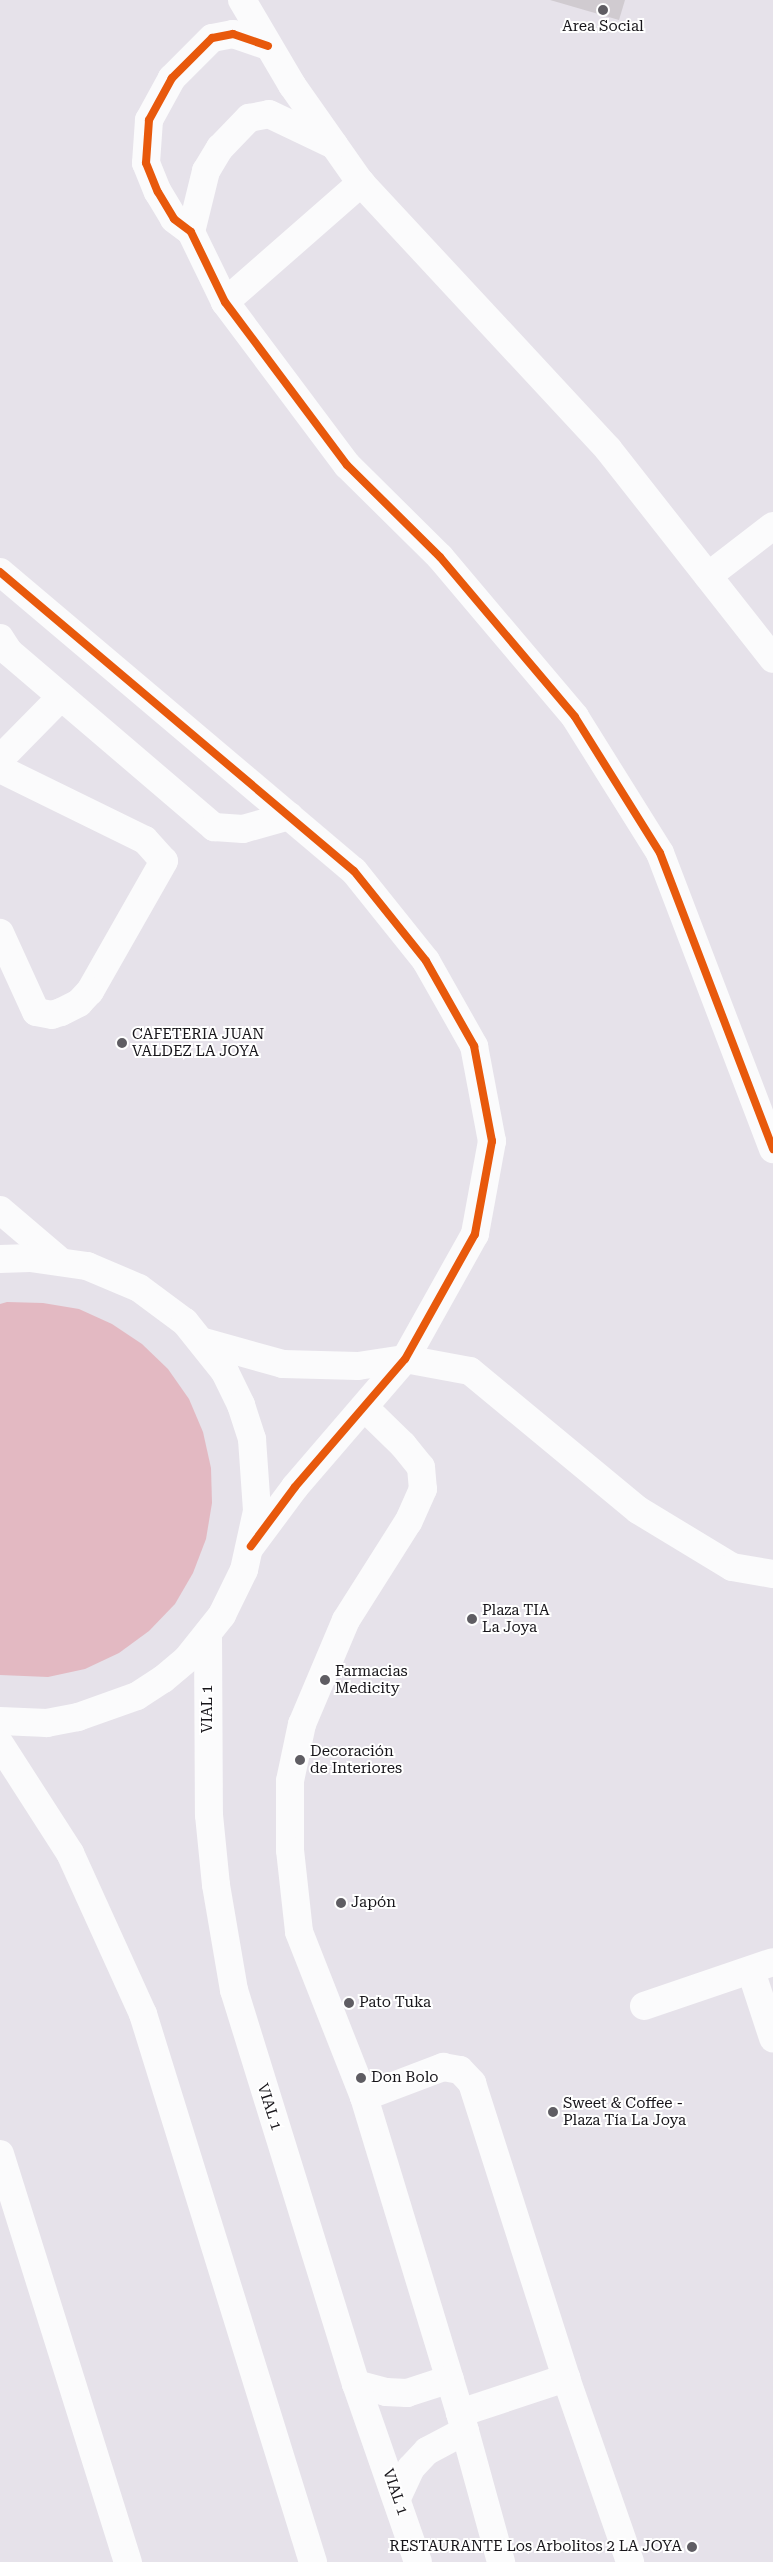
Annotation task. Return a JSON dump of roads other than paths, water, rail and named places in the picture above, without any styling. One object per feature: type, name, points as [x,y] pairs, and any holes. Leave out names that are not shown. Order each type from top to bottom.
[{"type":"street","points":[[242,0],[268,46],[361,183],[608,450],[773,659]]},
{"type":"street","points":[[268,46],[233,34],[212,38],[172,78],[149,120],[146,163],[174,219],[191,232],[225,302],[347,465],[440,557],[575,717],[660,853],[773,1149]]},
{"type":"street","points":[[191,232],[206,171],[220,148],[250,118],[269,114],[335,146]]},
{"type":"street","points":[[225,302],[361,183]]},
{"type":"street","points":[[708,576],[773,526]]},
{"type":"street","points":[[0,572],[354,871],[426,960],[474,1046],[492,1141],[475,1234],[405,1359],[365,1408],[295,1487],[251,1546]]},
{"type":"street","points":[[0,638],[9,652],[214,827],[243,829],[289,816]]},
{"type":"street","points":[[0,760],[61,697]]},
{"type":"street","points":[[0,769],[145,840],[164,861],[90,992],[79,1003],[61,1012],[52,1015],[36,1012],[0,932]]},
{"type":"street","points":[[0,1210],[59,1260]]},
{"type":"street","points":[[0,1259],[59,1260],[87,1266],[139,1288],[163,1304],[204,1342],[241,1405],[252,1439],[257,1511],[251,1546],[234,1593],[208,1635],[163,1679],[108,1709],[47,1723],[0,1722]]},
{"type":"street","points":[[204,1342],[283,1364],[321,1367],[405,1359],[470,1371],[638,1510],[732,1567],[773,1574]]},
{"type":"street","points":[[365,1408],[403,1444],[421,1467],[423,1489],[408,1522],[346,1620],[302,1724],[290,1781],[290,1821],[299,1932],[364,2097],[463,2422],[501,2562]]},
{"type":"street","name":"VIAL 1","points":[[208,1635],[209,1815],[216,1885],[234,1990],[356,2384],[418,2562]]},
{"type":"street","points":[[0,1744],[70,1853],[143,2014],[313,2562]]},
{"type":"street","points":[[644,2006],[762,1967],[773,2038]]},
{"type":"street","points":[[364,2097],[443,2067],[460,2070],[472,2083],[566,2378],[630,2562]]},
{"type":"street","points":[[0,2154],[128,2562]]},
{"type":"street","points":[[397,2498],[411,2468],[427,2451],[463,2422],[566,2378]]},
{"type":"street","points":[[356,2384],[386,2392],[406,2393],[450,2379]]},
{"type":"place","name":"Area Social","points":[[603,10]]},
{"type":"place","name":"CAFETERIA JUAN VALDEZ LA JOYA","points":[[122,1043]]},
{"type":"place","name":"Plaza TIA La Joya","points":[[472,1619]]},
{"type":"place","name":"Farmacias Medicity","points":[[325,1680]]},
{"type":"place","name":"Decoración de Interiores","points":[[300,1760]]},
{"type":"place","name":"Japón","points":[[341,1903]]},
{"type":"place","name":"Pato Tuka","points":[[349,2003]]},
{"type":"place","name":"Don Bolo","points":[[361,2078]]},
{"type":"place","name":"Sweet & Coffee - Plaza Tía La Joya","points":[[553,2112]]},
{"type":"place","name":"RESTAURANTE Los Arbolitos 2 LA JOYA","points":[[692,2547]]}]
